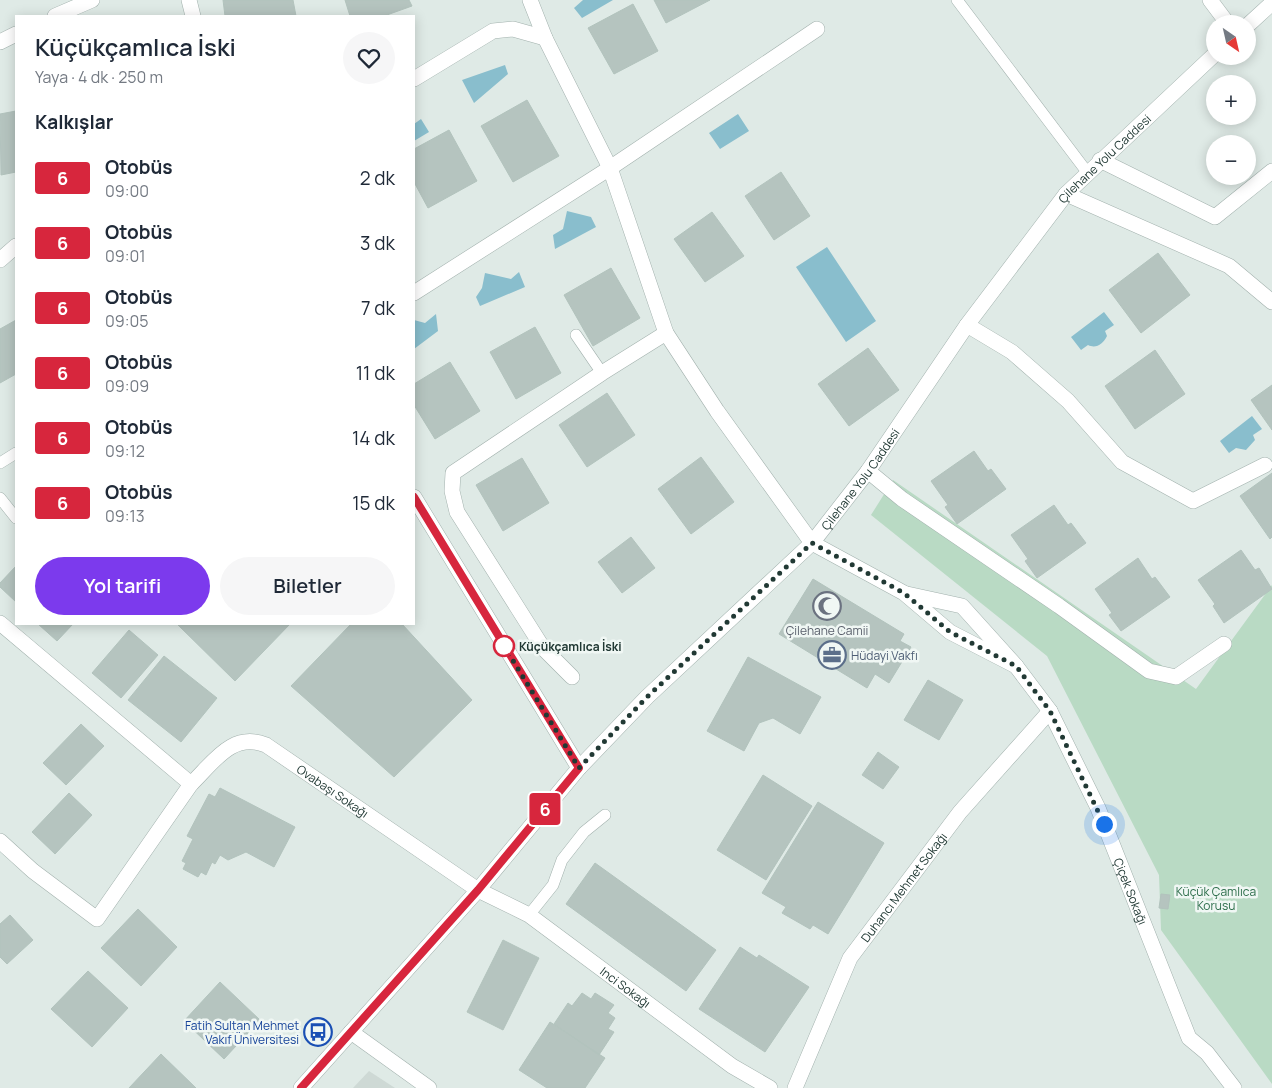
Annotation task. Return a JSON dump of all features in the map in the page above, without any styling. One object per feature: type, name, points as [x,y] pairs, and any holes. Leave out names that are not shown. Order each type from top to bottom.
[{"type":"street","points":[[58,15],[92,0]]},
{"type":"street","points":[[189,0],[193,15]]},
{"type":"street","points":[[530,0],[545,38],[610,168],[666,333],[717,411],[812,543]]},
{"type":"street","points":[[1210,0],[1221,15]]},
{"type":"street","points":[[1256,18],[1272,3]]},
{"type":"street","points":[[415,78],[494,31],[513,29],[545,38]]},
{"type":"street","points":[[415,293],[610,168],[817,29]]},
{"type":"street","points":[[0,41],[15,34]]},
{"type":"street","name":"Çilehane Yolu Caddesi","points":[[301,1088],[478,890],[579,768],[647,697],[812,543],[868,471],[967,325],[1066,194],[1087,172],[1206,62]]},
{"type":"street","points":[[1100,160],[1215,217],[1272,171]]},
{"type":"street","points":[[1066,194],[1229,266],[1272,302]]},
{"type":"street","points":[[0,260],[15,247]]},
{"type":"street","points":[[967,325],[1012,352],[1068,401],[1122,462],[1193,501],[1265,465]]},
{"type":"street","points":[[572,677],[543,648],[457,512],[452,491],[453,473],[602,373],[666,333]]},
{"type":"street","points":[[868,471],[902,499],[1059,606],[1149,671],[1176,677],[1224,644]]},
{"type":"street","points":[[415,499],[579,768]]},
{"type":"street","name":"Çiçek Sokağı","points":[[812,543],[904,593],[950,632],[1016,666]]},
{"type":"street","name":"Çiçek Sokağı","points":[[904,593],[962,606],[1016,666],[1050,711],[1098,808],[1189,1038],[1207,1053],[1234,1088]]},
{"type":"street","points":[[0,623],[191,784]]},
{"type":"street","name":"Duhancı Mehmet Sokağı","points":[[795,1088],[850,958],[960,812],[1050,711]]},
{"type":"street","name":"Ovabaşı Sokağı","points":[[0,841],[33,871],[97,919],[191,784],[231,745],[242,740],[254,740],[266,744],[478,890]]},
{"type":"street","name":"Inci Sokağı","points":[[478,890],[529,915],[732,1066],[770,1088]]},
{"type":"street","points":[[351,1032],[429,1088]]},
{"type":"lane","points":[[957,0],[1087,172]]},
{"type":"lane","points":[[576,335],[602,373]]},
{"type":"lane","points":[[0,463],[15,454]]},
{"type":"lane","points":[[0,498],[15,517]]},
{"type":"lane","points":[[529,915],[552,885],[562,860],[584,832],[605,816]]},
{"type":"shaded area","points":[[369,1071],[395,1088],[353,1088]]},
{"type":"green space","name":"Küçük Çamlıca Korusu","points":[[893,480],[1196,689],[1272,585],[1272,1084],[1161,930],[1159,875],[1047,656],[871,515]]},
{"type":"water","points":[[583,0],[613,0],[582,18],[574,8]]},
{"type":"water","points":[[505,65],[508,74],[474,103],[462,80]]},
{"type":"water","points":[[738,114],[749,131],[720,149],[709,133]]},
{"type":"water","points":[[421,119],[429,132],[415,140],[415,123]]},
{"type":"water","points":[[567,211],[591,217],[596,227],[555,249],[553,235],[563,229]]},
{"type":"water","points":[[827,247],[876,321],[846,342],[796,267]]},
{"type":"water","points":[[519,272],[525,287],[480,306],[476,297],[482,288],[485,273],[511,279]]},
{"type":"water","points":[[1104,312],[1114,325],[1105,331],[1107,336],[1101,343],[1096,346],[1088,345],[1081,350],[1071,337]]},
{"type":"water","points":[[436,314],[438,331],[415,348],[415,320],[425,323]]},
{"type":"water","points":[[1252,416],[1262,429],[1253,435],[1255,440],[1246,450],[1236,448],[1229,453],[1220,441]]},
{"type":"building","points":[[223,0],[293,0],[296,15],[225,15]]},
{"type":"building","points":[[345,0],[409,0],[412,6],[387,15],[350,15]]},
{"type":"building","points":[[654,0],[710,0],[666,23]]},
{"type":"building","points":[[633,4],[658,51],[614,74],[588,28]]},
{"type":"building","points":[[527,100],[559,156],[513,182],[481,126]]},
{"type":"building","points":[[15,111],[15,172],[1,175],[0,114]]},
{"type":"building","points":[[449,130],[477,181],[428,208],[415,184],[415,148]]},
{"type":"building","points":[[781,172],[810,216],[774,240],[745,196]]},
{"type":"building","points":[[712,212],[744,256],[705,282],[674,239]]},
{"type":"building","points":[[1158,253],[1190,295],[1141,333],[1109,290]]},
{"type":"building","points":[[611,268],[640,318],[593,346],[564,295]]},
{"type":"building","points":[[15,321],[15,375],[0,383],[0,329]]},
{"type":"building","points":[[535,327],[561,373],[516,399],[490,352]]},
{"type":"building","points":[[868,348],[899,390],[849,426],[818,384]]},
{"type":"building","points":[[1155,350],[1185,394],[1135,429],[1105,386]]},
{"type":"building","points":[[450,362],[480,411],[435,439],[415,407],[415,383]]},
{"type":"building","points":[[1272,385],[1272,430],[1251,400]]},
{"type":"building","points":[[607,393],[635,435],[587,467],[559,425]]},
{"type":"building","points":[[974,451],[988,471],[991,469],[1006,489],[957,524],[945,507],[948,505],[931,481]]},
{"type":"building","points":[[701,457],[734,502],[691,534],[658,489]]},
{"type":"building","points":[[522,458],[549,503],[503,531],[476,485]]},
{"type":"building","points":[[1272,473],[1272,537],[1270,539],[1240,496]]},
{"type":"building","points":[[1054,505],[1068,525],[1071,523],[1086,543],[1037,578],[1025,561],[1028,559],[1011,535]]},
{"type":"building","points":[[631,537],[655,568],[622,593],[598,562]]},
{"type":"building","points":[[1241,550],[1255,570],[1259,568],[1272,589],[1224,623],[1213,606],[1215,604],[1198,580]]},
{"type":"building","points":[[1138,558],[1152,579],[1155,577],[1170,597],[1121,631],[1109,615],[1112,613],[1095,589]]},
{"type":"building","points":[[15,567],[15,601],[0,587],[0,583]]},
{"type":"building","name":"Çilehane Camii","points":[[813,579],[904,634],[900,641],[911,647],[889,683],[875,674],[867,688],[779,634]]},
{"type":"building","points":[[39,625],[72,625],[57,641]]},
{"type":"building","points":[[178,625],[289,625],[235,681]]},
{"type":"building","points":[[350,625],[403,625],[472,700],[394,777],[291,686]]},
{"type":"building","points":[[129,630],[158,655],[121,698],[92,673]]},
{"type":"building","points":[[164,656],[217,698],[181,742],[128,700]]},
{"type":"building","points":[[748,657],[821,697],[800,734],[773,718],[759,723],[744,751],[707,731]]},
{"type":"building","points":[[928,680],[963,700],[939,740],[904,720]]},
{"type":"building","points":[[81,724],[104,746],[66,785],[43,763]]},
{"type":"building","points":[[878,752],[899,767],[883,789],[862,775]]},
{"type":"building","points":[[763,775],[812,806],[766,880],[717,850]]},
{"type":"building","points":[[220,788],[295,827],[274,867],[246,852],[228,860],[220,855],[215,864],[212,862],[206,875],[201,872],[198,877],[183,869],[186,863],[182,861],[193,839],[187,836],[209,794],[215,797]]},
{"type":"building","points":[[69,793],[92,815],[55,854],[32,832]]},
{"type":"building","points":[[818,802],[884,843],[828,934],[813,925],[810,929],[782,913],[786,907],[762,893]]},
{"type":"building","points":[[595,863],[716,950],[686,991],[566,904]]},
{"type":"building","points":[[1161,894],[1170,895],[1168,909],[1159,908]]},
{"type":"building","points":[[138,909],[177,947],[141,986],[101,948]]},
{"type":"building","points":[[10,915],[33,940],[7,964],[0,957],[0,924]]},
{"type":"building","points":[[503,940],[539,958],[503,1030],[467,1012]]},
{"type":"building","points":[[740,947],[757,958],[759,955],[809,987],[765,1052],[699,1009]]},
{"type":"building","points":[[88,971],[128,1008],[92,1047],[51,1009]]},
{"type":"building","points":[[220,982],[260,1020],[224,1059],[184,1021]]},
{"type":"building","points":[[582,993],[591,999],[595,993],[614,1005],[608,1013],[615,1018],[608,1029],[614,1032],[599,1055],[554,1024],[568,1003],[572,1006]]},
{"type":"building","points":[[550,1022],[605,1058],[585,1088],[547,1088],[519,1070]]},
{"type":"building","points":[[161,1054],[196,1088],[129,1088]]},
{"type":"bus line","name":"6","points":[[301,1088],[478,890],[579,768],[415,499]]},
{"type":"place","name":"Çilehane Camii","points":[[827,606]]},
{"type":"place","name":"Küçükçamlıca İski","points":[[504,646]]},
{"type":"place","name":"Hüdayi Vakfı","points":[[832,655]]},
{"type":"place","name":"Fatih Sultan Mehmet Vakıf Üniversitesi","points":[[318,1032]]},
{"type":"route","points":[[504,646],[579,768],[647,697],[812,543],[904,593],[950,632],[1016,666],[1050,711],[1104,824]]}]
